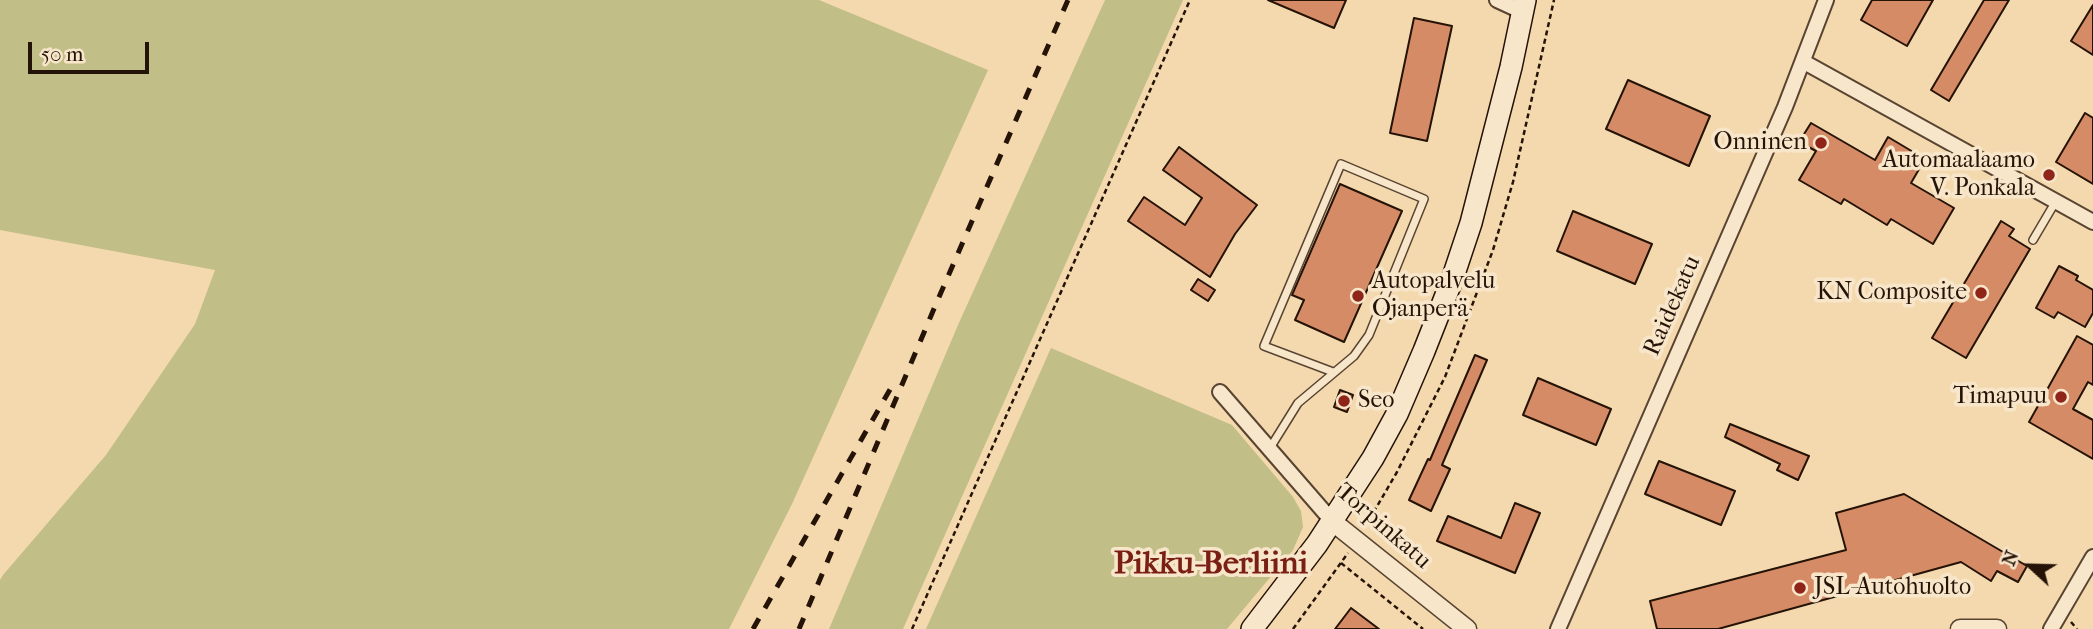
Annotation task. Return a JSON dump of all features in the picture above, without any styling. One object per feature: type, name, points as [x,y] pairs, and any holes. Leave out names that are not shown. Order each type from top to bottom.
[{"type":"main road","points":[[1252,629],[1333,522],[1397,414],[1452,279],[1471,223],[1524,6]]},
{"type":"street","points":[[1497,0],[1524,6]]},
{"type":"street","name":"Raidekatu","points":[[1558,629],[1804,62],[1826,0]]},
{"type":"street","points":[[1804,62],[2093,222]]},
{"type":"street","name":"Torpinkatu","points":[[1220,392],[1333,522],[1467,629]]},
{"type":"street","points":[[2051,629],[2092,563]]},
{"type":"street","points":[[1960,629],[1997,629]]},
{"type":"lane","points":[[1270,448],[1298,402],[1354,356],[1369,335],[1424,200],[1340,164],[1264,346],[1333,372]]},
{"type":"lane","points":[[2033,240],[2056,201]]},
{"type":"path","points":[[912,629],[1190,0]]},
{"type":"path","points":[[1341,563],[1423,629]]},
{"type":"shaded area","points":[[0,0],[819,0],[988,70],[792,504],[729,629],[0,629],[0,580],[106,455],[195,324],[215,270],[0,230]]},
{"type":"shaded area","points":[[1105,0],[1183,0],[903,629],[829,629],[958,325]]},
{"type":"shaded area","points":[[1051,348],[1232,425],[1293,497],[1301,511],[1303,527],[1293,550],[1227,629],[926,629]]},
{"type":"building","points":[[1268,0],[1346,0],[1334,28]]},
{"type":"building","points":[[1872,0],[1933,0],[1907,46],[1861,20]]},
{"type":"building","points":[[1984,0],[2009,0],[1949,101],[1931,90]]},
{"type":"building","points":[[2093,5],[2093,55],[2071,41]]},
{"type":"building","points":[[1414,18],[1452,26],[1427,141],[1390,133]]},
{"type":"building","points":[[1628,80],[1710,116],[1689,166],[1606,129]]},
{"type":"building","points":[[2085,113],[2093,118],[2093,184],[2056,162]]},
{"type":"building","points":[[1811,123],[1875,160],[1888,137],[1925,159],[1911,183],[1954,208],[1933,244],[1891,219],[1887,225],[1844,199],[1841,204],[1799,180],[1816,151],[1799,142]]},
{"type":"building","points":[[1179,147],[1257,205],[1235,234],[1210,277],[1128,221],[1144,197],[1185,225],[1202,198],[1163,170]]},
{"type":"building","points":[[1340,184],[1402,211],[1344,342],[1295,320],[1304,300],[1292,295]]},
{"type":"building","points":[[1573,211],[1652,244],[1635,284],[1557,251]]},
{"type":"building","name":"KN Composite","points":[[2001,221],[2014,229],[2009,236],[2030,249],[1966,358],[1932,338]]},
{"type":"building","points":[[2059,266],[2078,276],[2076,280],[2093,290],[2093,313],[2085,327],[2058,312],[2054,318],[2036,308]]},
{"type":"building","points":[[1198,279],[1215,290],[1208,301],[1191,290]]},
{"type":"building","name":"Timapuu","points":[[2077,336],[2093,345],[2093,385],[2088,382],[2073,409],[2093,420],[2093,459],[2029,422]]},
{"type":"building","points":[[1475,355],[1487,360],[1442,465],[1450,469],[1431,511],[1409,500],[1428,459],[1430,460]]},
{"type":"building","points":[[1538,378],[1611,409],[1596,445],[1523,415]]},
{"type":"building","points":[[1340,390],[1353,395],[1347,412],[1334,407]]},
{"type":"building","points":[[1730,424],[1809,456],[1798,480],[1777,470],[1780,464],[1725,437]]},
{"type":"building","points":[[1659,461],[1735,491],[1721,525],[1645,494]]},
{"type":"building","points":[[1904,494],[2027,566],[2018,582],[1997,571],[1991,581],[1961,562],[1718,629],[1657,629],[1650,601],[1846,550],[1836,513]]},
{"type":"building","points":[[1515,503],[1540,513],[1515,573],[1437,541],[1448,516],[1501,538]]},
{"type":"building","points":[[1351,608],[1379,629],[1335,629]]},
{"type":"railway","points":[[799,629],[1068,0]]},
{"type":"railway","points":[[753,629],[892,386]]},
{"type":"place","name":"Onninen","points":[[1821,143]]},
{"type":"place","name":"Automaalaamo V. Ponkala","points":[[2049,175]]},
{"type":"place","name":"KN Composite","points":[[1981,293]]},
{"type":"place","name":"Autopalvelu Ojanperä","points":[[1358,296]]},
{"type":"place","name":"Timapuu","points":[[2061,397]]},
{"type":"place","name":"Seo","points":[[1344,401]]},
{"type":"place","name":"JSL-Autohuolto","points":[[1800,588]]},
{"type":"district","name":"Pikku-Berliini","points":[[1211,565]]}]
